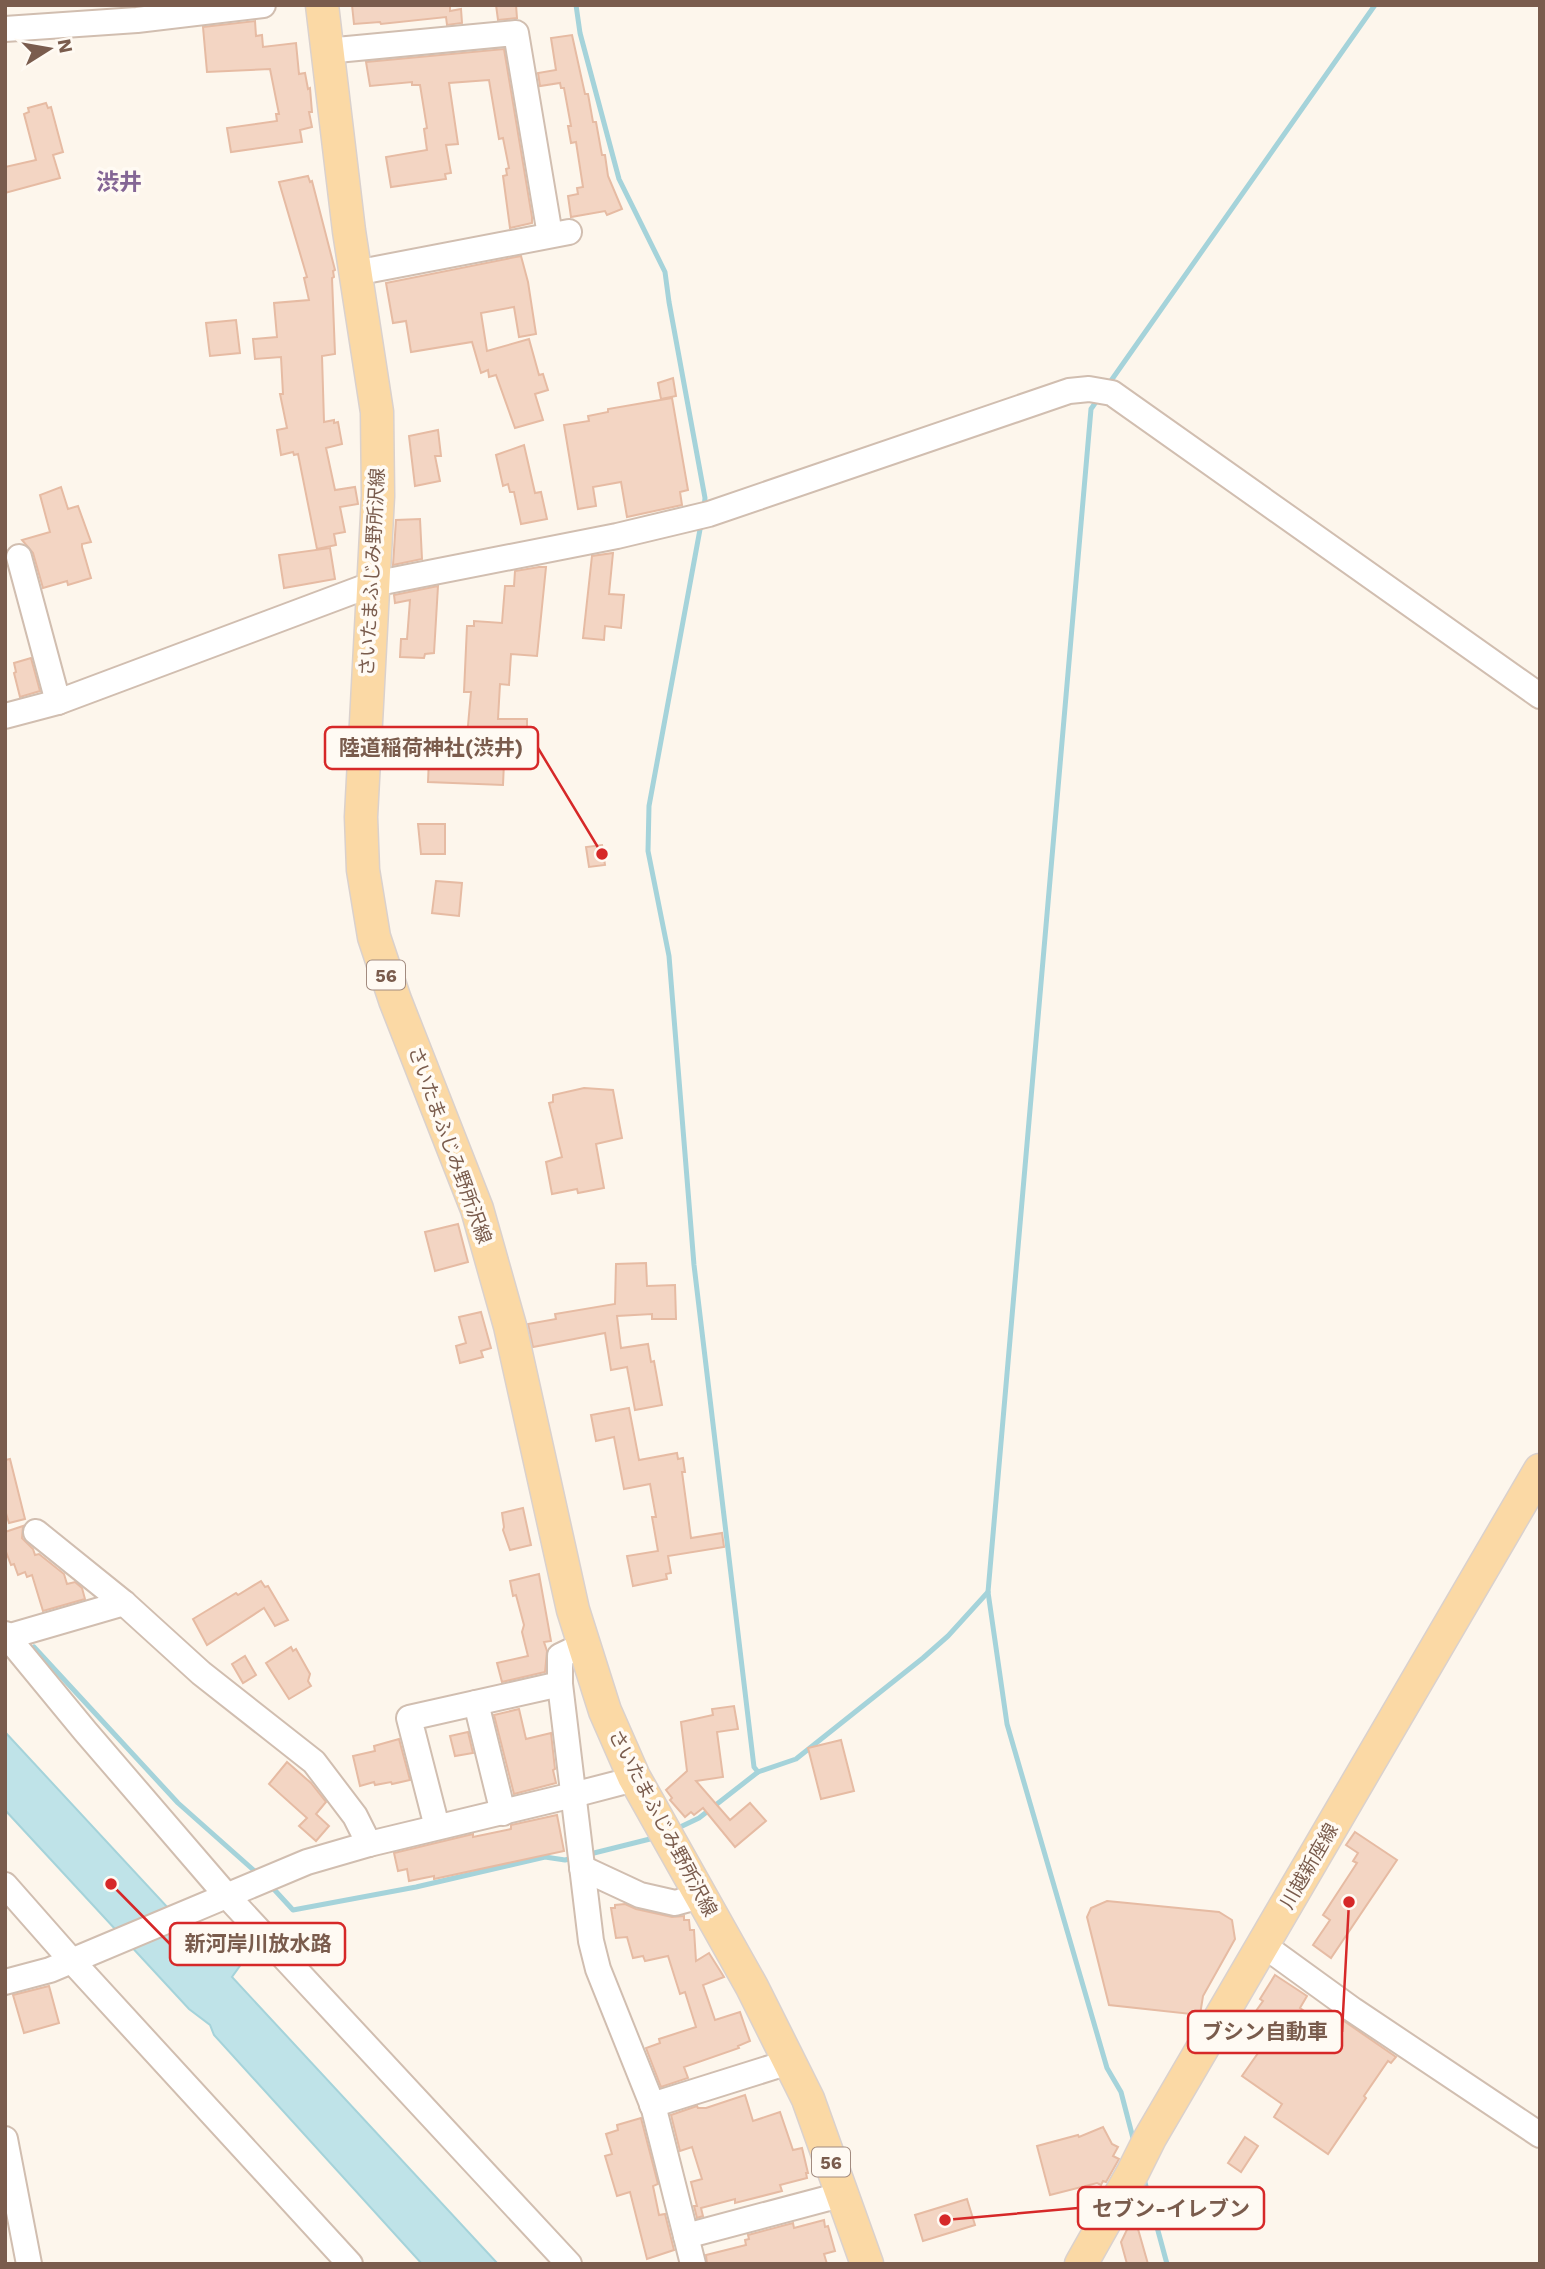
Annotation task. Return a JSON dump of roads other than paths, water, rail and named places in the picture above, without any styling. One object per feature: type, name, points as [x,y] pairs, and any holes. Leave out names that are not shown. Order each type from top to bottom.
[{"type":"main road","name":"さいたまふじみ野所沢線","points":[[322,5],[355,273],[377,412],[378,496],[361,817],[363,870],[373,937],[477,1209],[510,1326],[573,1610],[605,1711],[634,1777],[752,1987],[808,2099],[867,2264]]},
{"type":"main road","name":"川越新座線","points":[[1081,2264],[1262,1944],[1540,1470]]},
{"type":"street","points":[[5,29],[137,20],[263,5]]},
{"type":"street","points":[[326,51],[516,33],[560,233],[355,273]]},
{"type":"street","points":[[5,716],[58,702],[373,584],[617,536],[709,514],[1069,391],[1090,389],[1112,393],[1540,696]]},
{"type":"street","points":[[19,557],[58,702]]},
{"type":"street","points":[[36,1532],[124,1603],[201,1672],[314,1762],[355,1816],[369,1844]]},
{"type":"street","points":[[124,1603],[6,1636],[221,1898],[569,2264]]},
{"type":"street","points":[[583,1645],[560,1657],[560,1684],[591,1941],[598,1969],[652,2105],[693,2264]]},
{"type":"street","points":[[437,1827],[409,1718],[560,1684]]},
{"type":"street","points":[[476,1703],[503,1813]]},
{"type":"street","points":[[5,1982],[78,1959],[307,1862],[634,1777]]},
{"type":"street","points":[[582,1868],[640,1895],[675,1903],[700,1896]]},
{"type":"street","points":[[5,1885],[78,1959],[350,2264]]},
{"type":"street","points":[[1262,1944],[1353,2010],[1540,2135]]},
{"type":"street","points":[[652,2105],[789,2062]]},
{"type":"street","points":[[5,2139],[29,2264]]},
{"type":"street","points":[[686,2236],[844,2194]]},
{"type":"water","points":[[5,1732],[219,1963],[241,1950],[247,1956],[232,1977],[498,2264],[422,2264],[214,2035],[210,2025],[189,2009],[5,1810]]},
{"type":"waterway","points":[[576,5],[580,33],[619,179],[665,272],[705,498],[704,508]]},
{"type":"waterway","points":[[1108,385],[1375,5]]},
{"type":"waterway","points":[[1098,399],[1091,409],[988,1592],[1007,1724],[1107,2068],[1121,2092],[1134,2142]]},
{"type":"waterway","points":[[701,524],[649,806],[648,851],[669,956],[694,1265],[754,1767],[758,1772]]},
{"type":"waterway","points":[[676,1829],[699,1818],[758,1772],[796,1759],[923,1658],[948,1636],[988,1592]]},
{"type":"waterway","points":[[34,1647],[178,1803],[258,1874]]},
{"type":"waterway","points":[[586,1855],[658,1837]]},
{"type":"waterway","points":[[270,1885],[293,1910],[416,1887],[545,1857],[565,1860],[573,1858]]},
{"type":"waterway","points":[[1144,2179],[1167,2264]]},
{"type":"place","name":"陸道稲荷神社(渋井)","points":[[602,854]]},
{"type":"place","name":"新河岸川放水路","points":[[111,1884]]},
{"type":"place","name":"ブシン自動車","points":[[1349,1902]]},
{"type":"place","name":"セブン-イレブン","points":[[945,2220]]},
{"type":"district","name":"渋井","points":[[119,182]]}]
